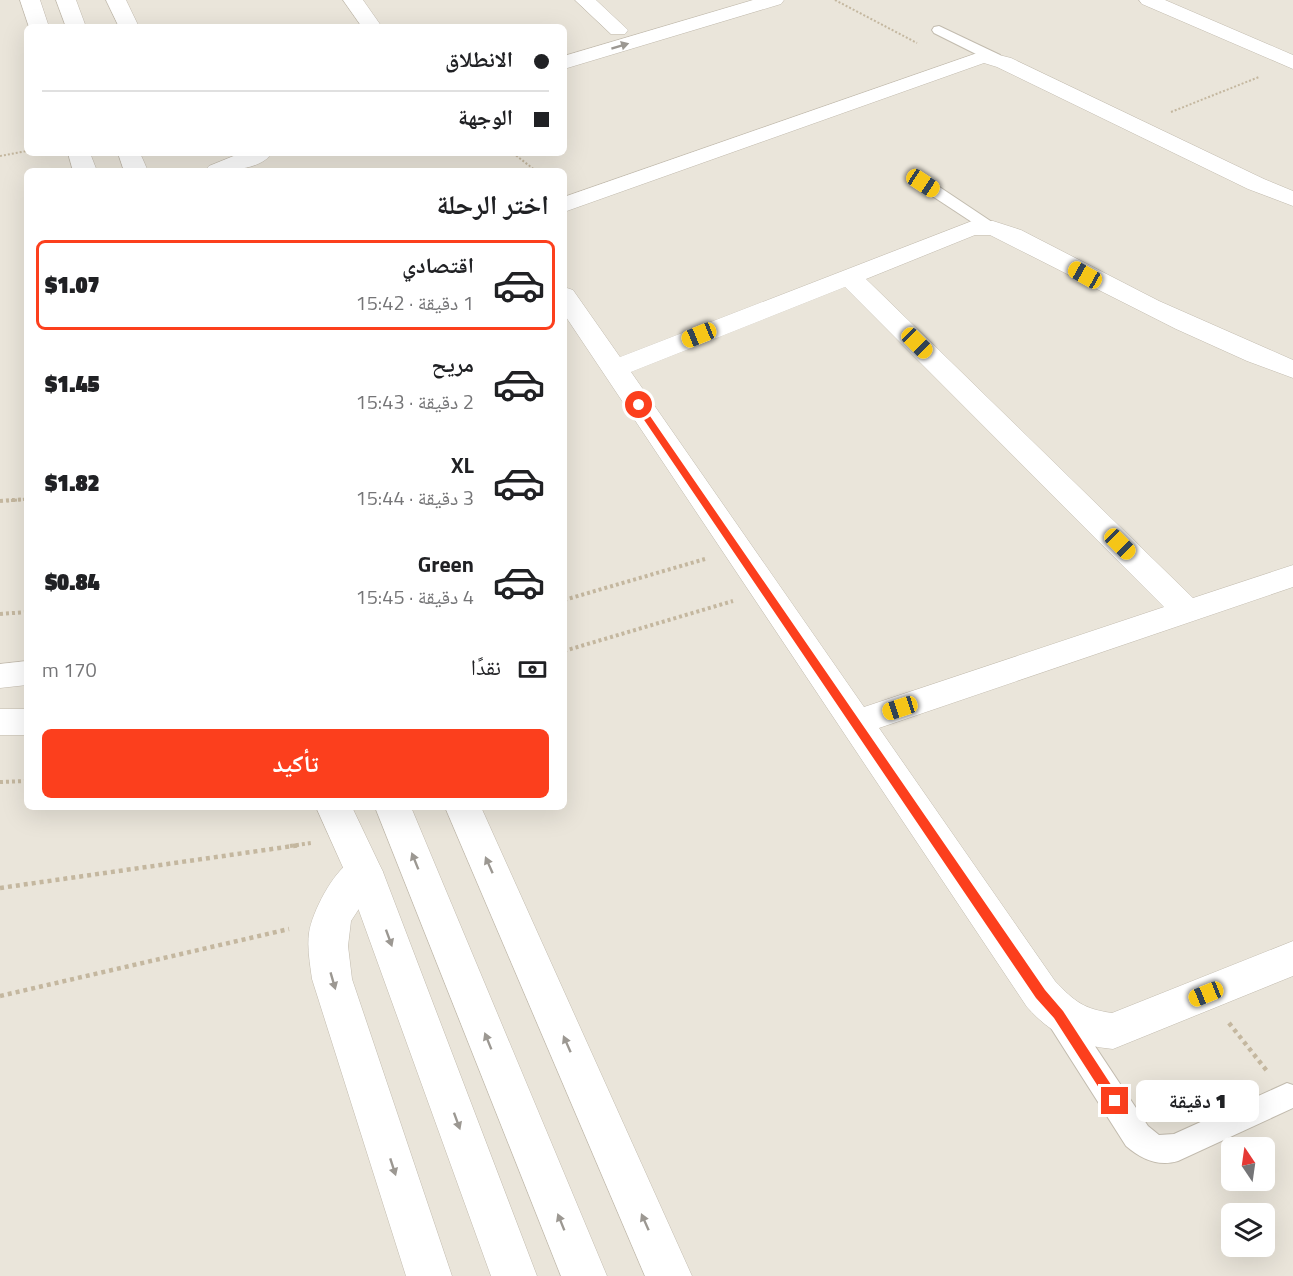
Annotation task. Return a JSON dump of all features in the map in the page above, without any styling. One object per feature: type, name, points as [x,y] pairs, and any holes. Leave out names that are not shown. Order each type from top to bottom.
[{"type":"street","points":[[30,0],[38,24]]},
{"type":"street","points":[[66,0],[75,24]]},
{"type":"street","points":[[116,0],[128,24]]},
{"type":"street","points":[[353,0],[370,24]]},
{"type":"street","points":[[585,0],[618,30]]},
{"type":"street","points":[[567,45],[717,0]]},
{"type":"street","points":[[567,62],[774,0]]},
{"type":"street","points":[[1149,0],[1293,63]]},
{"type":"street","points":[[1185,0],[1293,48]]},
{"type":"street","points":[[567,204],[983,57],[995,58],[1256,184],[1293,199]]},
{"type":"street","points":[[224,168],[254,156]]},
{"type":"street","points":[[614,369],[954,232],[972,228],[993,228],[1012,235],[1155,311],[1293,370]]},
{"type":"street","points":[[849,276],[1188,612]]},
{"type":"street","points":[[567,299],[855,723],[1041,994],[1058,1015],[1085,1028],[1113,1031],[1293,958]]},
{"type":"street","points":[[855,723],[1293,576]]},
{"type":"street","points":[[0,676],[24,673]]},
{"type":"street","points":[[0,722],[24,722]]},
{"type":"street","points":[[394,810],[584,1276]]},
{"type":"street","points":[[464,810],[669,1276]]},
{"type":"street","points":[[349,839],[346,892],[331,919],[326,949],[332,979],[429,1276]]},
{"type":"street","points":[[349,839],[514,1276]]},
{"type":"lane","points":[[939,30],[995,58]]},
{"type":"lane","points":[[923,183],[993,228]]},
{"type":"lane","points":[[1058,1015],[1137,1136],[1149,1147],[1164,1151],[1178,1147],[1287,1096]]},
{"type":"path","points":[[835,0],[959,65]]},
{"type":"path","points":[[1136,126],[1293,63]]},
{"type":"path","points":[[0,156],[24,152]]},
{"type":"path","points":[[517,156],[532,168]]},
{"type":"path","points":[[0,501],[24,499]]},
{"type":"path","points":[[567,599],[737,550]]},
{"type":"path","points":[[567,650],[766,591]]},
{"type":"path","points":[[0,614],[24,612]]},
{"type":"path","points":[[0,782],[24,781]]},
{"type":"path","points":[[0,888],[349,839]]},
{"type":"path","points":[[0,996],[331,919]]},
{"type":"path","points":[[1206,994],[1287,1096]]},
{"type":"shaded area","points":[[0,0],[1293,0],[1293,1276],[0,1276]]},
{"type":"route","points":[[639,405],[1115,1101]]}]
